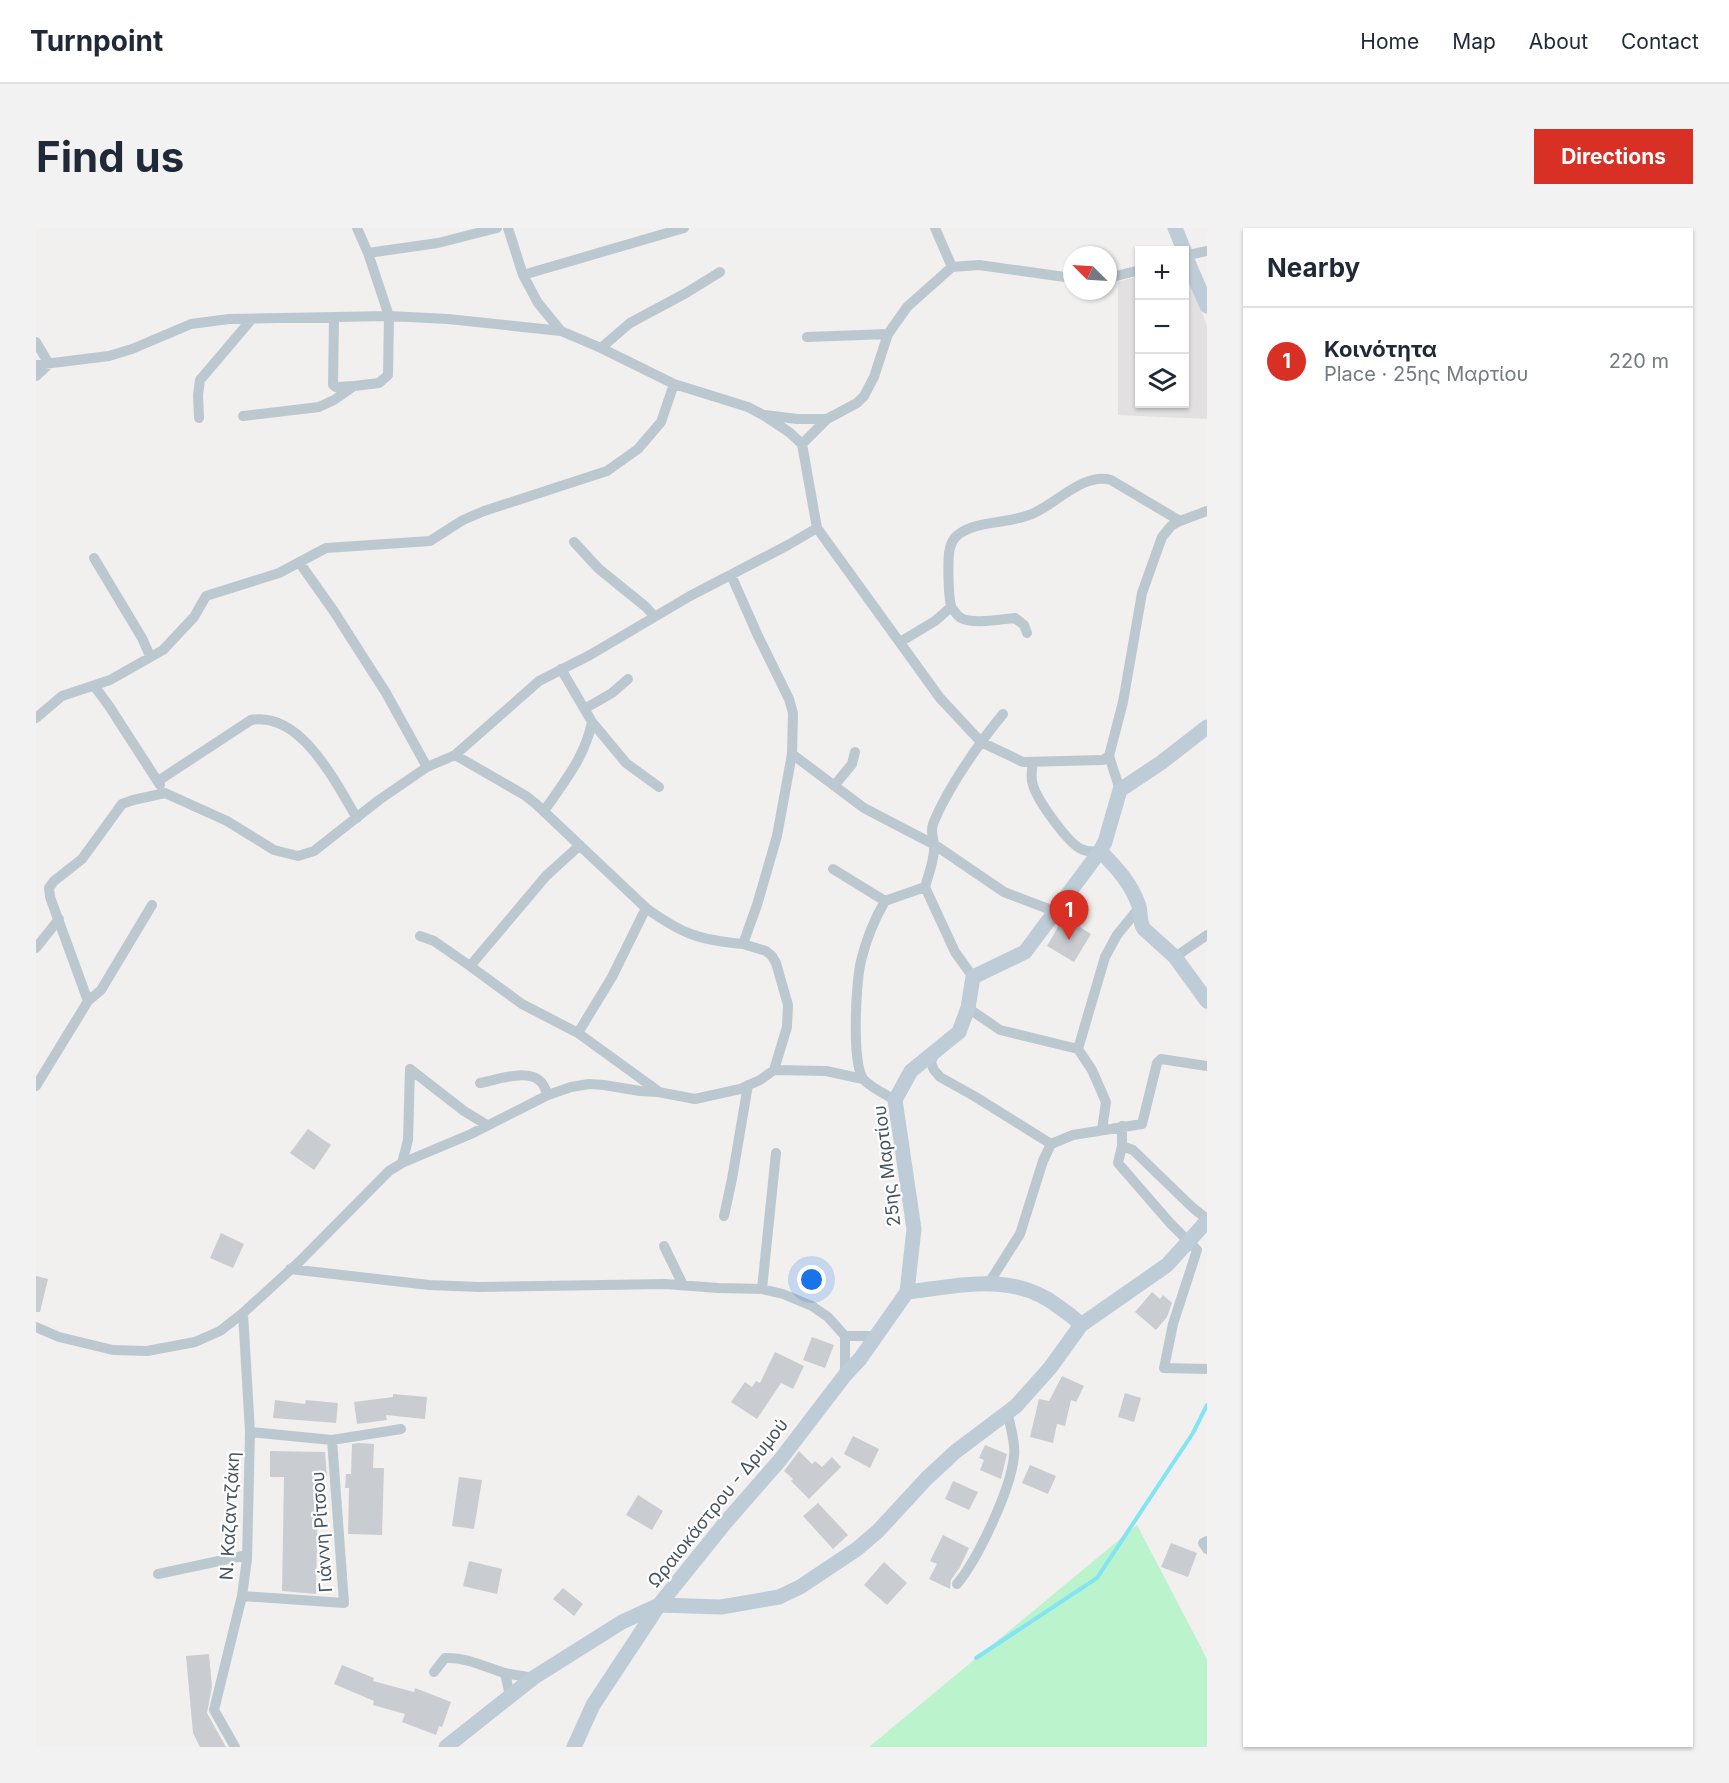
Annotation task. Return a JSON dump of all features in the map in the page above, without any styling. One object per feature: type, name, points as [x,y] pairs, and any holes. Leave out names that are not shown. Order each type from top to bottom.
[{"type":"main road","points":[[1175,228],[1182,246]]},
{"type":"main road","points":[[1189,263],[1207,306]]},
{"type":"main road","points":[[973,977],[1025,952],[1100,851],[1105,842],[1120,790],[1162,762],[1207,727]]},
{"type":"main road","points":[[1100,851],[1126,880],[1139,908],[1144,930],[1175,957],[1207,1001]]},
{"type":"main road","name":"25ης Μαρτίου","points":[[907,1292],[914,1228],[895,1100],[911,1071],[959,1032],[968,1008],[973,977]]},
{"type":"main road","points":[[446,1747],[533,1678],[622,1622],[659,1605],[721,1607],[779,1597],[801,1587],[857,1549],[878,1531],[926,1479],[955,1452],[1008,1414],[1050,1368],[1081,1325],[1167,1265],[1207,1220]]},
{"type":"main road","points":[[907,1292],[988,1283],[1020,1286],[1050,1300],[1081,1325]]},
{"type":"main road","name":"Ωραιοκάστρου - Δρυμού","points":[[574,1747],[593,1705],[659,1605],[725,1523],[780,1461],[877,1336],[907,1292]]},
{"type":"street","points":[[334,318],[333,385],[336,387],[379,383],[388,375],[389,316],[357,228]]},
{"type":"street","points":[[368,253],[438,243],[497,228]]},
{"type":"street","points":[[508,228],[523,275],[538,303],[561,331]]},
{"type":"street","points":[[523,275],[684,228]]},
{"type":"street","points":[[935,228],[952,267]]},
{"type":"street","points":[[1189,254],[1207,252]]},
{"type":"street","points":[[802,444],[827,419],[857,403],[864,396],[874,377],[888,334],[907,307],[952,267],[979,266],[1063,277]]},
{"type":"street","points":[[1117,276],[1135,271]]},
{"type":"street","points":[[601,348],[630,323],[720,272]]},
{"type":"street","points":[[36,365],[109,356],[132,350],[191,324],[229,319],[389,316],[448,319],[561,331],[674,384],[748,407],[763,415],[802,444],[817,528],[940,698],[981,742],[1023,762],[1103,760],[1108,756]]},
{"type":"street","points":[[199,418],[197,401],[200,380],[251,320]]},
{"type":"street","points":[[807,337],[888,334]]},
{"type":"street","points":[[36,342],[49,364]]},
{"type":"street","points":[[36,376],[49,364]]},
{"type":"street","points":[[36,718],[62,696],[110,681],[163,650],[194,617],[206,596],[264,579],[326,548],[429,542],[463,520],[484,511],[607,471],[638,449],[650,437],[661,422],[674,384]]},
{"type":"street","points":[[243,416],[319,407],[354,386]]},
{"type":"street","points":[[763,415],[797,419],[827,419]]},
{"type":"street","points":[[1027,633],[1024,625],[1015,618],[972,621],[960,618],[951,607],[949,555],[952,542],[957,534],[971,527],[1028,516],[1048,507],[1070,490],[1094,478],[1110,480],[1180,521]]},
{"type":"street","points":[[1120,790],[1108,756],[1123,702],[1142,593],[1162,537],[1171,526],[1207,511]]},
{"type":"street","points":[[94,687],[165,793],[227,821],[274,850],[298,856],[314,851],[379,800],[427,767],[455,756],[539,681],[591,655],[654,616],[817,528]]},
{"type":"street","points":[[574,542],[599,569],[654,616]]},
{"type":"street","points":[[94,558],[142,638],[150,656]]},
{"type":"street","points":[[299,562],[386,693],[427,767]]},
{"type":"street","points":[[731,575],[789,699],[794,733],[777,836],[743,944]]},
{"type":"street","points":[[900,642],[935,621],[951,607]]},
{"type":"street","points":[[561,669],[586,708],[592,722],[626,763],[659,787]]},
{"type":"street","points":[[586,708],[612,693],[628,679]]},
{"type":"street","points":[[973,977],[955,952],[925,887],[934,845],[931,833],[933,825],[981,742],[1004,714]]},
{"type":"street","points":[[158,781],[251,720],[261,718],[286,725],[299,735],[322,762],[357,818]]},
{"type":"street","points":[[544,811],[569,777],[588,743],[592,722]]},
{"type":"street","points":[[834,786],[852,764],[855,752]]},
{"type":"street","points":[[792,754],[864,808],[934,845],[1004,892],[1054,911]]},
{"type":"street","points":[[455,756],[526,796],[646,908],[672,927],[714,941],[743,944],[766,951],[772,956],[788,1005],[787,1027],[774,1070]]},
{"type":"street","points":[[1034,762],[1031,778],[1044,807],[1079,849],[1089,852],[1100,851]]},
{"type":"street","points":[[88,1001],[50,897],[49,888],[54,881],[82,859],[122,804],[165,793]]},
{"type":"street","points":[[470,966],[546,876],[580,845]]},
{"type":"street","points":[[833,869],[885,901]]},
{"type":"street","points":[[863,1079],[859,1070],[856,1037],[860,964],[872,928],[885,901],[925,887]]},
{"type":"street","points":[[36,1086],[88,1001],[101,990],[152,905]]},
{"type":"street","points":[[578,1032],[612,977],[646,908]]},
{"type":"street","points":[[1078,1049],[1105,957],[1117,935],[1139,908]]},
{"type":"street","points":[[36,948],[59,920]]},
{"type":"street","points":[[1175,957],[1207,935]]},
{"type":"street","points":[[420,936],[434,941],[522,1004],[578,1032],[658,1092]]},
{"type":"street","points":[[968,1008],[1000,1030],[1078,1049],[1092,1070],[1106,1102],[1102,1130]]},
{"type":"street","points":[[934,1053],[931,1063],[940,1077],[975,1096],[1051,1144]]},
{"type":"street","points":[[988,1283],[1020,1234],[1043,1161],[1051,1144],[1073,1135],[1142,1124],[1157,1063],[1161,1059],[1207,1066]]},
{"type":"street","points":[[402,1163],[408,1140],[410,1069],[464,1111],[487,1125]]},
{"type":"street","points":[[36,1327],[59,1337],[113,1350],[147,1352],[195,1342],[220,1331],[290,1269],[389,1171],[571,1086],[589,1084],[695,1099],[724,1094],[760,1080],[774,1070],[826,1071],[863,1079],[895,1100]]},
{"type":"street","points":[[480,1083],[530,1076],[540,1080],[548,1095]]},
{"type":"street","points":[[724,1215],[748,1085]]},
{"type":"street","points":[[1122,1126],[1122,1146],[1118,1163],[1170,1223],[1197,1250],[1173,1324],[1164,1368],[1206,1369]]},
{"type":"street","points":[[1122,1146],[1133,1150],[1207,1220]]},
{"type":"street","points":[[762,1289],[776,1153]]},
{"type":"street","points":[[664,1246],[683,1285]]},
{"type":"street","points":[[290,1269],[429,1285],[479,1287],[683,1285],[762,1289],[783,1294],[812,1306],[828,1317],[845,1336],[845,1376]]},
{"type":"street","name":"Ν. Καζαντζάκη","points":[[235,1747],[214,1710],[242,1596],[247,1555],[250,1432],[243,1313]]},
{"type":"street","points":[[845,1336],[877,1336]]},
{"type":"street","points":[[957,1584],[968,1571],[986,1537],[1007,1484],[1015,1455],[1008,1414]]},
{"type":"street","points":[[250,1432],[332,1440],[401,1429]]},
{"type":"street","name":"Γιάννη Ρίτσου","points":[[242,1596],[344,1603],[332,1440]]},
{"type":"street","points":[[1207,1540],[1203,1543],[1207,1549]]},
{"type":"street","points":[[158,1574],[247,1555]]},
{"type":"street","points":[[434,1672],[445,1658],[456,1658],[533,1678]]},
{"type":"street","points":[[505,1672],[510,1696]]},
{"type":"shaded area","points":[[1135,277],[1135,408],[1189,408],[1189,279],[1207,326],[1207,419],[1118,415],[1118,282]]},
{"type":"green space","points":[[1137,1525],[1207,1659],[1207,1747],[869,1747]]},
{"type":"building","points":[[1064,917],[1091,934],[1074,962],[1047,946]]},
{"type":"building","points":[[308,1129],[331,1145],[314,1170],[290,1153]]},
{"type":"building","points":[[221,1233],[244,1244],[233,1268],[210,1258]]},
{"type":"building","points":[[36,1276],[48,1279],[40,1312],[36,1312]]},
{"type":"building","points":[[1152,1292],[1160,1299],[1163,1295],[1172,1303],[1167,1317],[1156,1330],[1135,1312]]},
{"type":"building","points":[[812,1337],[834,1345],[825,1368],[803,1360]]},
{"type":"building","points":[[775,1352],[804,1366],[793,1389],[781,1383],[757,1419],[731,1402],[745,1382],[752,1387],[756,1381],[760,1383]]},
{"type":"building","points":[[1062,1376],[1084,1386],[1076,1402],[1071,1400],[1065,1426],[1057,1424],[1053,1443],[1030,1437],[1039,1399],[1049,1401]]},
{"type":"building","points":[[1125,1393],[1141,1398],[1134,1422],[1118,1417]]},
{"type":"building","points":[[393,1394],[427,1397],[425,1419],[386,1415],[387,1420],[357,1424],[354,1402],[393,1397]]},
{"type":"building","points":[[275,1400],[305,1404],[306,1400],[338,1403],[336,1423],[273,1418]]},
{"type":"building","points":[[853,1436],[879,1449],[870,1468],[844,1454]]},
{"type":"building","points":[[352,1444],[374,1444],[373,1468],[384,1468],[382,1535],[348,1534],[349,1488],[345,1488],[346,1474],[351,1474]]},
{"type":"building","points":[[985,1445],[1007,1454],[1001,1479],[980,1470],[984,1460],[979,1458]]},
{"type":"building","points":[[270,1451],[325,1452],[327,1477],[325,1477],[325,1485],[318,1485],[316,1594],[282,1591],[284,1477],[270,1477]]},
{"type":"building","points":[[799,1451],[812,1464],[815,1461],[822,1467],[832,1457],[841,1467],[809,1499],[784,1471]]},
{"type":"building","points":[[1030,1465],[1056,1476],[1048,1494],[1022,1483]]},
{"type":"building","points":[[459,1477],[482,1480],[474,1529],[452,1526]]},
{"type":"building","points":[[953,1481],[978,1492],[969,1510],[945,1499]]},
{"type":"building","points":[[638,1495],[663,1511],[652,1530],[626,1515]]},
{"type":"building","points":[[818,1503],[848,1535],[833,1549],[803,1516]]},
{"type":"building","points":[[943,1535],[969,1548],[951,1580],[950,1589],[929,1579],[937,1564],[930,1561]]},
{"type":"building","points":[[1171,1543],[1197,1553],[1188,1577],[1161,1567]]},
{"type":"building","points":[[469,1561],[502,1569],[497,1594],[463,1586]]},
{"type":"building","points":[[884,1562],[907,1583],[887,1605],[864,1585]]},
{"type":"building","points":[[563,1588],[583,1604],[574,1616],[553,1599]]},
{"type":"building","points":[[209,1654],[212,1687],[207,1713],[226,1747],[200,1747],[193,1733],[186,1656]]},
{"type":"building","points":[[342,1665],[374,1678],[373,1681],[414,1692],[415,1688],[451,1702],[442,1727],[439,1726],[436,1735],[402,1722],[405,1714],[373,1705],[374,1701],[334,1684]]},
{"type":"waterway","points":[[976,1658],[1097,1578],[1193,1433],[1207,1405]]},
{"type":"place","name":"Κοινότητα","points":[[1069,940]]}]
